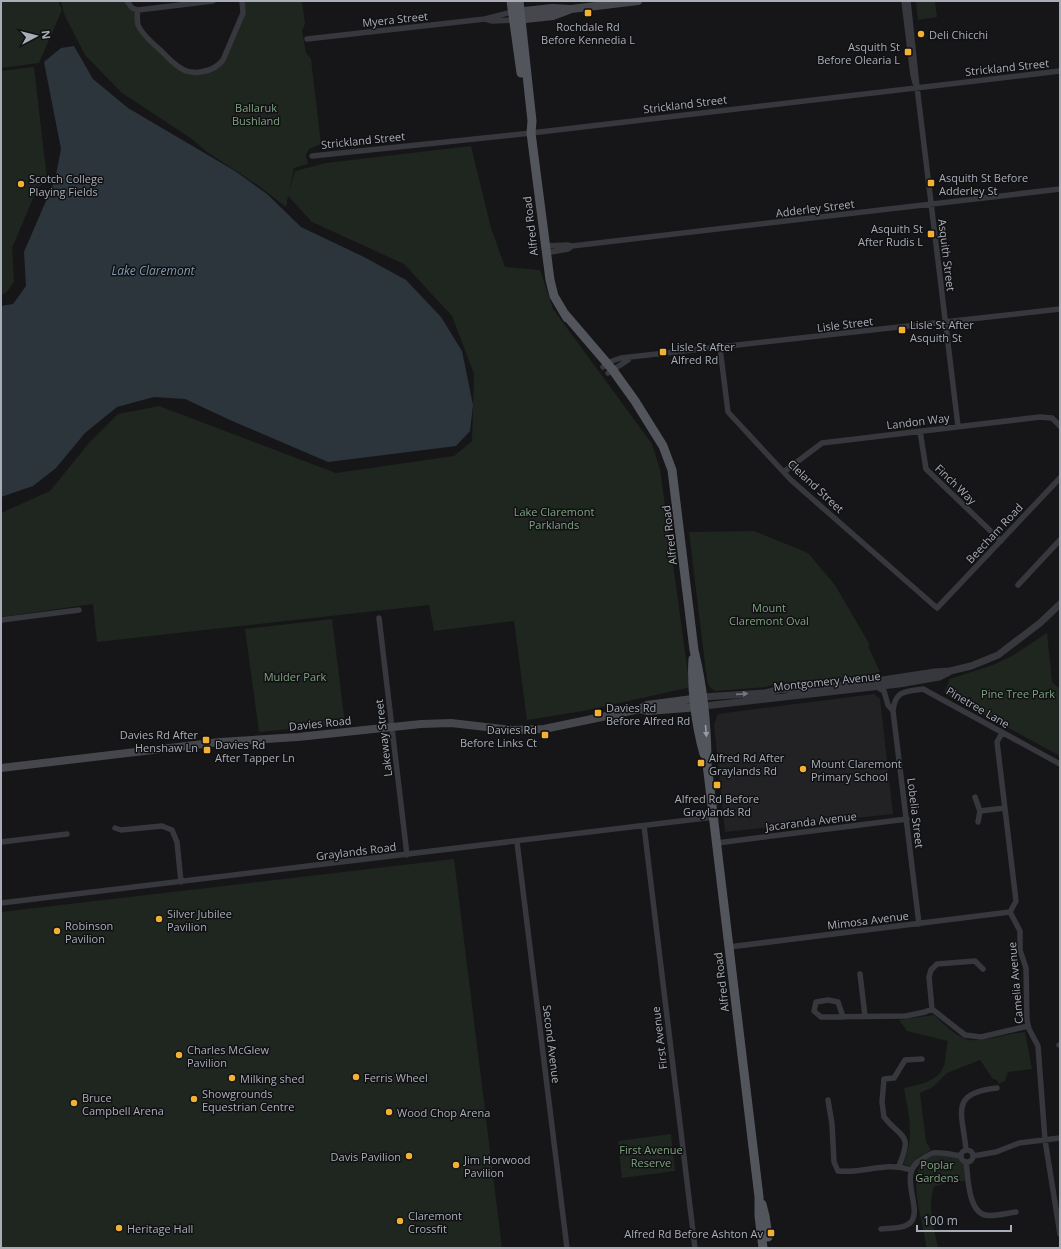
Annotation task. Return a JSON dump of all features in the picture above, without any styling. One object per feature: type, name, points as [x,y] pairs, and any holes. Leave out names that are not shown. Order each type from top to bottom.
[{"type":"main road","name":"Alfred Road","points":[[511,1],[517,16]]},
{"type":"main road","name":"Alfred Road","points":[[519,1],[517,16],[527,121],[531,132],[545,250],[554,296],[564,313],[649,423],[664,446],[672,470],[700,702],[700,739],[707,764],[714,817],[759,1196],[765,1216],[766,1248]]},
{"type":"main road","points":[[517,16],[552,8],[571,9],[638,1]]},
{"type":"main road","name":"Davies Road","points":[[1,768],[220,742],[298,737],[444,723],[512,730],[544,729],[640,709],[648,712],[700,702]]},
{"type":"main road","points":[[758,1248],[766,1248]]},
{"type":"street","points":[[127,1],[132,8],[138,10],[213,1]]},
{"type":"street","points":[[138,10],[139,26],[146,36],[179,68],[198,72],[212,70],[223,60],[243,13],[242,1]]},
{"type":"street","name":"Asquith Street","points":[[904,1],[913,75],[917,87]]},
{"type":"street","name":"Asquith Street","points":[[908,1],[958,426]]},
{"type":"street","name":"Myera Street","points":[[307,39],[485,19],[492,21],[517,16]]},
{"type":"street","name":"Strickland Street","points":[[312,156],[1060,71]]},
{"type":"street","name":"Adderley Street","points":[[545,250],[568,249],[572,246],[1060,189]]},
{"type":"street","name":"Lisle Street","points":[[607,368],[620,358],[632,358],[1060,309]]},
{"type":"street","name":"Cleland Street","points":[[720,348],[728,412],[785,471],[791,480],[937,608],[943,602]]},
{"type":"street","name":"Landon Way","points":[[785,471],[822,443],[1040,417],[1052,418],[1060,426]]},
{"type":"street","name":"Finch Way","points":[[920,431],[926,469],[1001,541]]},
{"type":"street","name":"Beecham Road","points":[[943,602],[1060,478]]},
{"type":"street","points":[[1018,585],[1060,540]]},
{"type":"street","name":"Montgomery Avenue","points":[[700,702],[782,689],[799,690],[872,686],[927,680],[939,677],[950,671],[970,666],[998,655],[1040,623],[1060,604]]},
{"type":"street","points":[[1,620],[79,610]]},
{"type":"street","name":"Lakeway Street","points":[[379,618],[407,855]]},
{"type":"street","name":"Lobelia Street","points":[[872,686],[884,691],[888,706],[893,711],[919,924]]},
{"type":"street","name":"Pinetree Lane","points":[[893,711],[896,698],[899,694],[923,689],[1060,764]]},
{"type":"street","points":[[1002,733],[997,742],[1016,901],[1010,912]]},
{"type":"street","points":[[975,797],[980,811],[978,822]]},
{"type":"street","points":[[980,811],[1005,808]]},
{"type":"street","name":"Graylands Road","points":[[1,903],[517,842],[714,817]]},
{"type":"street","name":"Jacaranda Avenue","points":[[717,843],[907,819]]},
{"type":"street","points":[[115,828],[121,830],[162,826],[172,830],[177,842],[181,882]]},
{"type":"street","name":"First Avenue","points":[[644,826],[695,1248]]},
{"type":"street","points":[[1,842],[67,834]]},
{"type":"street","name":"Second Avenue","points":[[517,842],[567,1248]]},
{"type":"street","name":"Mimosa Avenue","points":[[729,947],[1010,912]]},
{"type":"street","name":"Camelia Avenue","points":[[1010,912],[1020,930],[1020,950],[1026,968],[1025,993],[1028,1004],[1028,1026],[1038,1046],[1045,1140],[1060,1234]]},
{"type":"street","points":[[983,969],[975,961],[938,964],[931,970],[929,977],[932,1009],[965,1035],[981,1037],[1028,1026]]},
{"type":"street","points":[[860,974],[865,1016]]},
{"type":"street","points":[[843,1017],[838,1002],[828,1000],[816,1002],[814,1011],[821,1017],[843,1017],[865,1016],[881,1018],[906,1016],[932,1009]]},
{"type":"street","points":[[899,1166],[906,1149],[901,1132],[884,1117],[882,1102],[884,1079],[894,1078],[905,1060],[922,1059]]},
{"type":"street","points":[[961,1156],[966,1150],[960,1108],[964,1100],[973,1094],[997,1088]]},
{"type":"street","points":[[828,1100],[832,1124],[834,1162],[838,1171],[846,1172],[899,1166],[911,1170]]},
{"type":"street","points":[[966,1162],[970,1161],[973,1156],[996,1152],[1019,1143],[1060,1138]]},
{"type":"street","points":[[966,1150],[970,1150],[973,1156]]},
{"type":"street","points":[[881,1229],[904,1226],[912,1221],[914,1214],[910,1182],[911,1170],[917,1162],[932,1153],[961,1156]]},
{"type":"street","points":[[961,1156],[962,1160],[966,1162],[972,1201],[976,1210],[985,1215],[1016,1212]]},
{"type":"shaded area","name":"Mount Claremont Primary School","points":[[874,694],[880,699],[893,814],[725,832],[714,724],[718,714]]},
{"type":"green space","points":[[1,1],[58,1],[62,10],[39,63],[1,68]]},
{"type":"green space","name":"Lake Claremont Parklands","points":[[61,1],[127,1],[138,10],[139,26],[152,42],[188,71],[218,66],[243,12],[242,1],[302,1],[305,24],[302,30],[306,53],[311,59],[321,144],[309,149],[306,155],[308,164],[294,168],[289,192],[295,171],[326,163],[471,146],[491,228],[505,267],[540,270],[553,309],[652,444],[660,469],[689,681],[689,686],[687,688],[583,711],[527,720],[514,621],[434,631],[429,605],[97,642],[93,604],[1,617],[1,513],[50,491],[89,443],[118,414],[159,406],[336,473],[454,456],[472,441],[474,374],[452,316],[404,264],[312,222],[288,196],[286,207],[259,186],[207,152],[192,139],[122,93],[85,55],[64,14]]},
{"type":"green space","points":[[916,1],[935,1],[937,17],[918,20]]},
{"type":"green space","name":"Scotch College Playing Fields","points":[[34,67],[47,179],[37,189],[12,248],[14,282],[6,293],[1,294],[1,71]]},
{"type":"green space","name":"Mount Claremont Oval","points":[[754,531],[808,553],[835,585],[870,645],[868,646],[880,672],[867,676],[791,684],[778,683],[766,687],[715,691],[710,687],[707,678],[689,532]]},
{"type":"green space","name":"Mulder Park","points":[[332,619],[345,724],[259,732],[245,629]]},
{"type":"green space","name":"Pine Tree Park","points":[[1047,633],[1052,682],[1060,689],[1060,756],[944,693],[950,679],[993,665],[1012,656]]},
{"type":"green space","points":[[454,859],[502,1248],[1,1248],[1,912]]},
{"type":"green space","points":[[934,1015],[957,1035],[966,1039],[979,1040],[1025,1032],[1032,1069],[1008,1072],[1005,1081],[999,1084],[997,1080],[993,1079],[980,1060],[947,1073],[933,1087],[920,1093],[926,1142],[931,1150],[917,1158],[911,1167],[903,1164],[907,1154],[910,1135],[909,1117],[904,1088],[927,1082],[937,1076],[944,1066],[948,1041],[907,1031],[899,1020]]},
{"type":"green space","name":"First Avenue Reserve","points":[[671,1134],[675,1171],[622,1178],[618,1141]]},
{"type":"green space","name":"Poplar Gardens","points":[[958,1155],[964,1164],[965,1181],[951,1181],[934,1187],[931,1209],[938,1247],[941,1248],[926,1248],[917,1198],[916,1184],[918,1172],[923,1162],[933,1156]]},
{"type":"water","name":"Lake Claremont","points":[[74,46],[93,79],[128,108],[235,171],[267,194],[301,227],[364,257],[406,280],[441,317],[462,351],[473,405],[470,431],[456,446],[328,462],[185,399],[154,397],[117,407],[85,433],[56,468],[33,486],[1,497],[1,306],[13,304],[26,286],[24,252],[55,180],[61,149],[44,62],[61,48]]},
{"type":"place","name":"Rochdale Rd Before Kennedia L","points":[[588,13]]},
{"type":"place","name":"Deli Chicchi","points":[[921,34]]},
{"type":"place","name":"Asquith St Before Olearia L","points":[[908,52]]},
{"type":"place","name":"Asquith St Before Adderley St","points":[[931,183]]},
{"type":"place","name":"Scotch College Playing Fields","points":[[21,184]]},
{"type":"place","name":"Asquith St After Rudis L","points":[[931,234]]},
{"type":"place","name":"Lisle St After Asquith St","points":[[902,330]]},
{"type":"place","name":"Lisle St After Alfred Rd","points":[[663,352]]},
{"type":"place","name":"Davies Rd Before Alfred Rd","points":[[598,713]]},
{"type":"place","name":"Davies Rd Before Links Ct","points":[[545,735]]},
{"type":"place","name":"Davies Rd After Henshaw Ln","points":[[206,740]]},
{"type":"place","name":"Davies Rd After Tapper Ln","points":[[207,750]]},
{"type":"place","name":"Alfred Rd After Graylands Rd","points":[[701,763]]},
{"type":"place","name":"Mount Claremont Primary School","points":[[803,769]]},
{"type":"place","name":"Alfred Rd Before Graylands Rd","points":[[717,785]]},
{"type":"place","name":"Silver Jubilee Pavilion","points":[[159,919]]},
{"type":"place","name":"Robinson Pavilion","points":[[57,931]]},
{"type":"place","name":"Charles McGlew Pavilion","points":[[179,1055]]},
{"type":"place","name":"Ferris Wheel","points":[[356,1077]]},
{"type":"place","name":"Milking shed","points":[[232,1078]]},
{"type":"place","name":"Showgrounds Equestrian Centre","points":[[194,1099]]},
{"type":"place","name":"Bruce Campbell Arena","points":[[74,1103]]},
{"type":"place","name":"Wood Chop Arena","points":[[389,1112]]},
{"type":"place","name":"Davis Pavilion","points":[[409,1156]]},
{"type":"place","name":"Jim Horwood Pavilion","points":[[456,1165]]},
{"type":"place","name":"Claremont Crossfit","points":[[400,1221]]},
{"type":"place","name":"Heritage Hall","points":[[119,1228]]},
{"type":"place","name":"Alfred Rd Before Ashton Av","points":[[771,1233]]},
{"type":"park label","name":"Ballaruk Bushland","points":[[256,113]]}]
